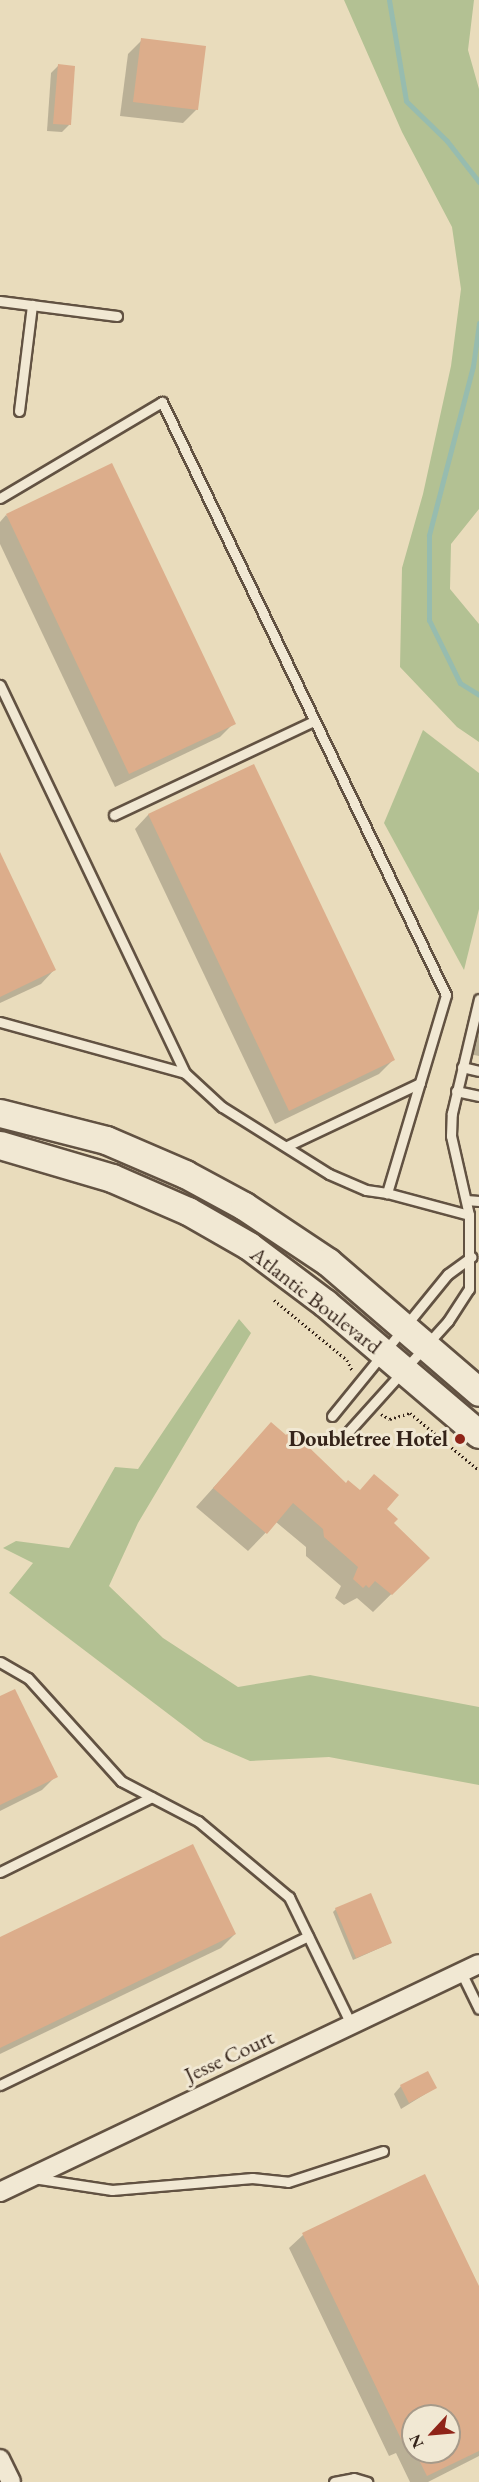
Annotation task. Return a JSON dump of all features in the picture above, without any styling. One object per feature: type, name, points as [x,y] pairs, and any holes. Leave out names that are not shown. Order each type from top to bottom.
[{"type":"main road","name":"Atlantic Boulevard","points":[[0,1113],[106,1140],[185,1174],[285,1231],[405,1328],[424,1347],[479,1392]]},
{"type":"main road","name":"Atlantic Boulevard","points":[[0,1145],[112,1178],[188,1211],[289,1274],[479,1434]]},
{"type":"street","name":"Jesse Court","points":[[0,2192],[460,1970],[479,1964]]},
{"type":"street","points":[[0,2458],[11,2482]]},
{"type":"lane","points":[[0,301],[117,316]]},
{"type":"lane","points":[[19,411],[32,305]]},
{"type":"lane","points":[[0,498],[162,402],[446,995],[387,1193]]},
{"type":"lane","points":[[0,685],[184,1073],[222,1107],[329,1174],[366,1190],[387,1193],[469,1215]]},
{"type":"lane","points":[[114,814],[314,721]]},
{"type":"lane","points":[[332,1416],[394,1362],[424,1347],[469,1289],[471,1257],[469,1215],[451,1136],[456,1091],[479,999]]},
{"type":"lane","points":[[0,1022],[184,1073]]},
{"type":"lane","points":[[462,1067],[479,1071]]},
{"type":"lane","points":[[287,1146],[420,1083]]},
{"type":"lane","points":[[456,1091],[479,1096]]},
{"type":"lane","points":[[466,1200],[479,1201]]},
{"type":"lane","points":[[349,1431],[394,1362],[405,1328],[448,1274],[471,1257]]},
{"type":"lane","points":[[0,1662],[28,1678],[121,1781],[198,1821],[289,1897],[351,2024]]},
{"type":"lane","points":[[0,1872],[152,1797]]},
{"type":"lane","points":[[0,2085],[308,1936]]},
{"type":"lane","points":[[460,1970],[479,2009]]},
{"type":"lane","points":[[31,2178],[77,2188],[112,2190],[252,2178],[288,2182],[383,2151]]},
{"type":"lane","points":[[334,2482],[354,2478],[367,2482]]},
{"type":"path","points":[[274,1300],[348,1360],[351,1376]]},
{"type":"path","points":[[384,1417],[390,1419],[410,1413],[479,1470]]},
{"type":"green space","points":[[344,0],[474,0],[468,50],[479,89],[479,509],[451,544],[450,589],[479,624],[479,742],[457,727],[400,667],[402,568],[423,494],[451,366],[461,289],[452,227],[402,132]]},
{"type":"green space","points":[[423,730],[479,773],[479,909],[464,970],[384,823]]},
{"type":"green space","points":[[239,1319],[251,1333],[138,1523],[109,1586],[163,1638],[238,1687],[310,1675],[479,1707],[479,1785],[329,1757],[250,1761],[204,1741],[9,1593],[33,1563],[3,1548],[16,1541],[69,1548],[115,1467],[138,1469]]},
{"type":"building","points":[[141,38],[206,46],[198,110],[133,102]]},
{"type":"building","points":[[58,64],[75,66],[71,125],[53,124]]},
{"type":"building","points":[[112,463],[236,724],[129,774],[6,514]]},
{"type":"building","points":[[254,764],[395,1060],[289,1111],[148,814]]},
{"type":"building","points":[[0,852],[56,970],[0,997]]},
{"type":"building","points":[[271,1422],[286,1435],[291,1430],[346,1483],[348,1480],[360,1490],[374,1474],[399,1495],[387,1509],[398,1519],[394,1523],[430,1558],[392,1595],[375,1581],[369,1588],[366,1585],[363,1588],[353,1579],[358,1567],[324,1537],[323,1529],[293,1503],[267,1534],[213,1488]]},
{"type":"building","points":[[15,1689],[58,1777],[0,1805],[0,1696]]},
{"type":"building","points":[[193,1844],[236,1934],[0,2048],[0,1937]]},
{"type":"building","points":[[371,1893],[392,1943],[356,1958],[335,1908]]},
{"type":"building","points":[[428,2071],[437,2088],[409,2103],[400,2085]]},
{"type":"building","points":[[425,2174],[479,2286],[479,2451],[461,2460],[461,2404],[401,2404],[401,2439],[302,2233]]},
{"type":"building","points":[[421,2464],[452,2464],[427,2476]]},
{"type":"waterway","points":[[389,0],[406,101],[447,141],[479,182]]},
{"type":"waterway","points":[[479,323],[473,366],[429,535],[429,620],[460,683],[479,695]]},
{"type":"place","name":"Doubletree Hotel","points":[[460,1439]]}]
